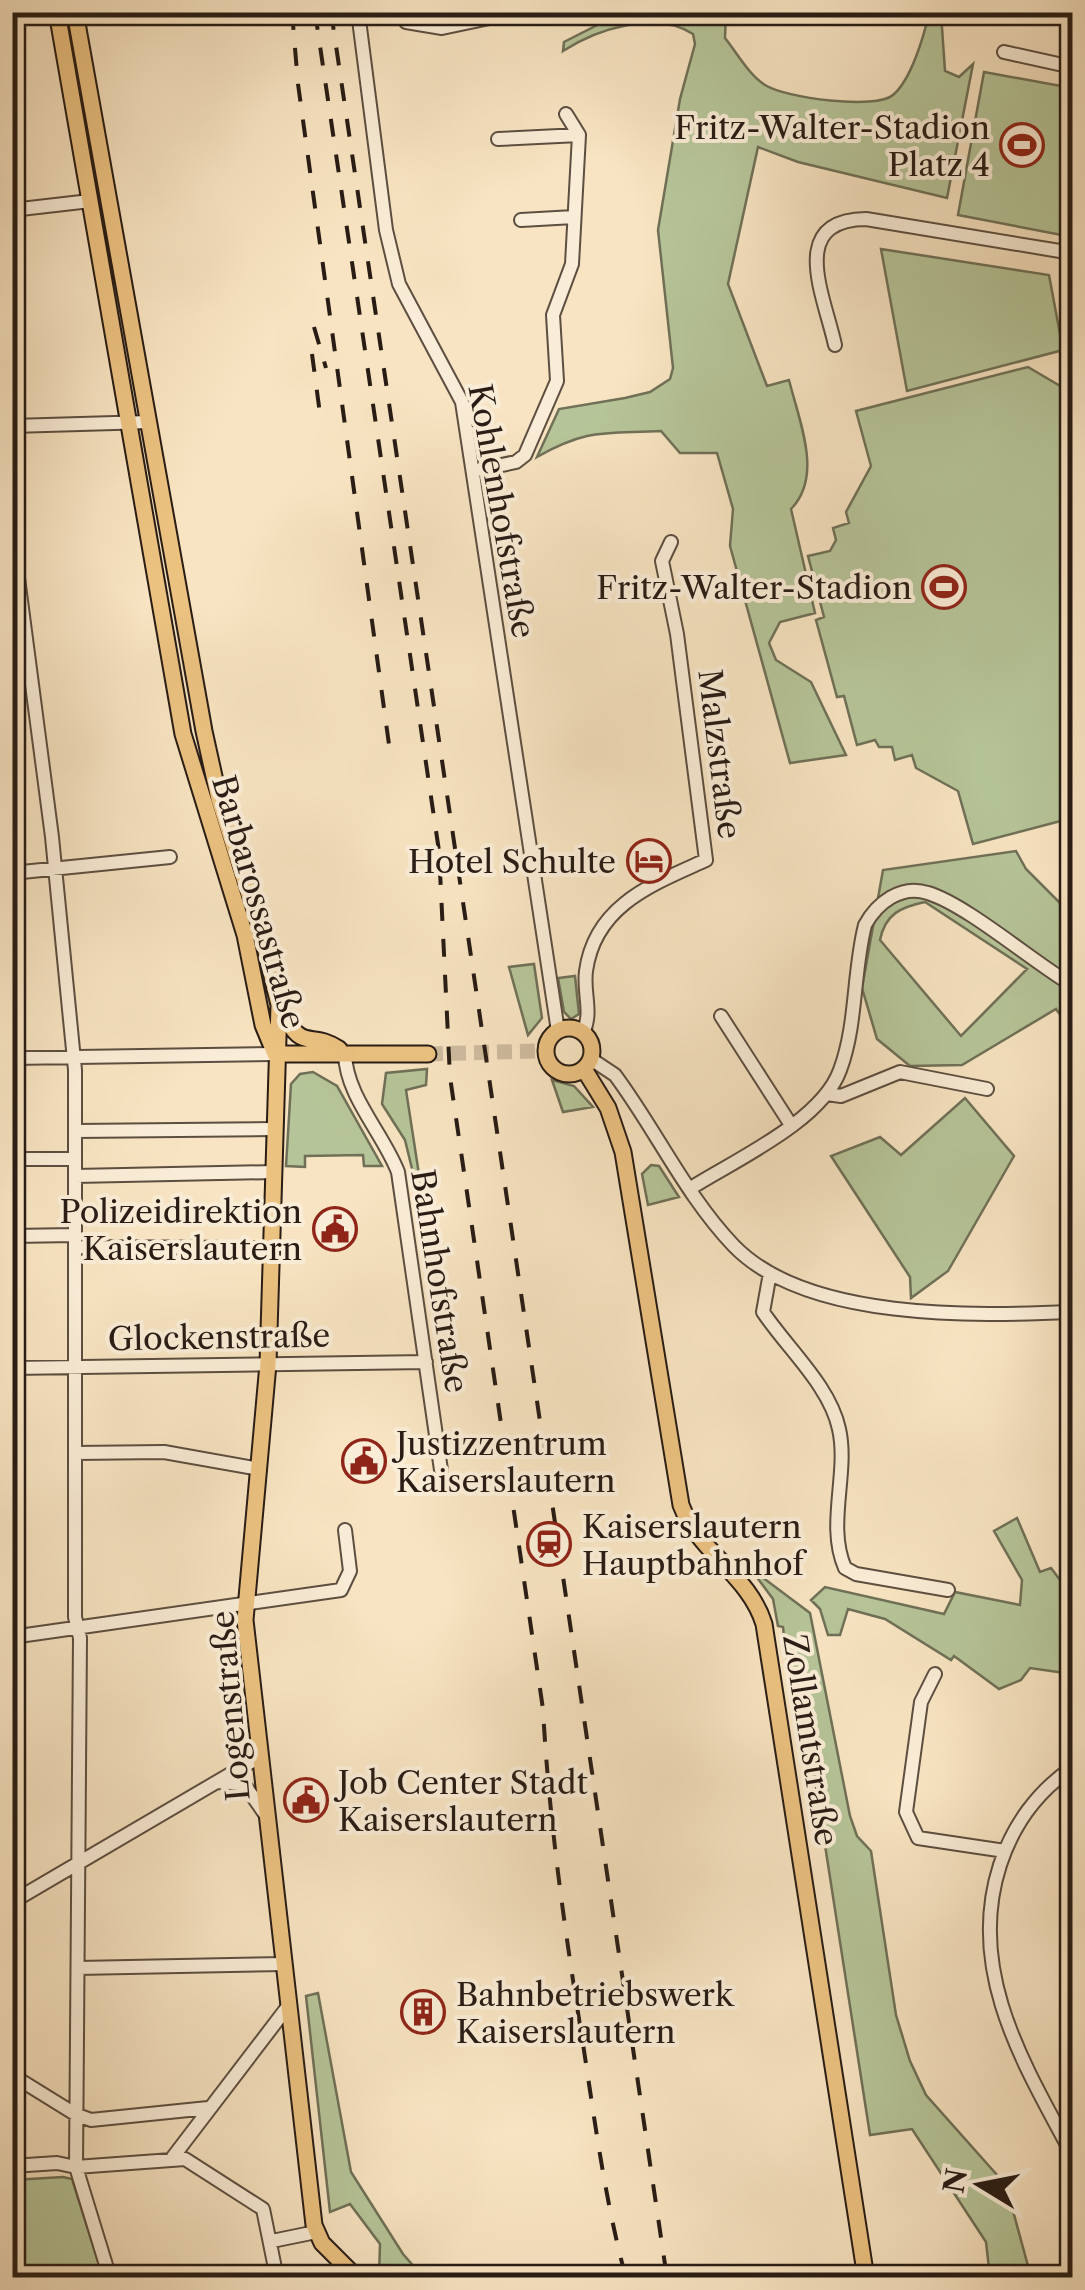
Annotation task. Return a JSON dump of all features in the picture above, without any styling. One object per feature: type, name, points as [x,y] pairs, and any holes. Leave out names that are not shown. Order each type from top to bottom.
[{"type":"main road","name":"Barbarossastraße","points":[[58,12],[126,424],[194,778],[246,935],[264,1024],[275,1054]]},
{"type":"main road","name":"Barbarossastraße","points":[[75,12],[213,776],[279,1005],[275,1054]]},
{"type":"main road","points":[[279,1005],[292,1032],[345,1054]]},
{"type":"main road","points":[[569,1028],[583,1033],[590,1041],[587,1064],[571,1074],[559,1072],[541,1051],[558,1031],[569,1028]]},
{"type":"main road","points":[[275,1054],[428,1054]]},
{"type":"main road","name":"Logenstraße","points":[[275,1054],[268,1364],[246,1636],[316,2232]]},
{"type":"main road","name":"Zollamtstraße","points":[[587,1064],[623,1152],[681,1506],[696,1536],[756,1603],[768,1640],[866,2278]]},
{"type":"main road","points":[[316,2232],[357,2278]]},
{"type":"street","name":"Kohlenhofstraße","points":[[358,12],[389,248],[410,311],[453,378],[462,402],[558,1031]]},
{"type":"street","points":[[406,22],[442,28],[518,12]]},
{"type":"street","points":[[1004,52],[1072,66]]},
{"type":"street","points":[[472,470],[521,459],[549,406],[558,369],[553,315],[570,278],[574,218],[578,135],[566,114]]},
{"type":"street","points":[[498,139],[578,135]]},
{"type":"street","points":[[12,210],[90,201]]},
{"type":"street","points":[[521,220],[574,218]]},
{"type":"street","points":[[835,344],[816,260],[823,232],[832,224],[848,220],[883,221],[1072,253]]},
{"type":"street","points":[[12,426],[149,422]]},
{"type":"street","points":[[12,532],[74,1058],[79,1860],[76,2167],[110,2278]]},
{"type":"street","name":"Malzstraße","points":[[583,1033],[588,1021],[586,970],[602,926],[628,898],[706,860],[678,634],[662,561],[671,542]]},
{"type":"street","points":[[12,873],[170,857]]},
{"type":"street","points":[[691,1188],[791,1125],[827,1094],[844,1058],[865,925],[872,912],[891,897],[930,893],[1072,985]]},
{"type":"street","points":[[721,1016],[791,1125]]},
{"type":"street","points":[[12,1058],[275,1054]]},
{"type":"street","name":"Bahnhofstraße","points":[[345,1054],[345,1074],[379,1130],[398,1172],[440,1470]]},
{"type":"street","points":[[587,1064],[616,1075],[733,1245],[770,1273],[843,1298],[898,1310],[1008,1315],[1072,1312]]},
{"type":"street","points":[[827,1094],[841,1096],[900,1072],[987,1089]]},
{"type":"street","points":[[75,1131],[275,1129]]},
{"type":"street","points":[[12,1159],[75,1160]]},
{"type":"street","points":[[75,1176],[273,1172]]},
{"type":"street","points":[[12,1236],[271,1248]]},
{"type":"street","points":[[770,1273],[764,1312],[828,1402],[838,1426],[838,1542],[845,1568],[856,1574],[948,1590]]},
{"type":"street","name":"Glockenstraße","points":[[12,1368],[426,1362]]},
{"type":"street","points":[[75,1453],[164,1452],[260,1469]]},
{"type":"street","points":[[12,1637],[341,1590],[350,1571],[345,1530]]},
{"type":"street","points":[[935,1674],[921,1702],[906,1812],[909,1825],[918,1838],[1005,1852]]},
{"type":"street","points":[[12,1902],[261,1756]]},
{"type":"street","points":[[1072,1768],[1038,1798],[1005,1852],[990,1906],[992,1976],[1007,2025],[1072,2154]]},
{"type":"street","points":[[205,1786],[226,1780],[244,1784],[268,1820]]},
{"type":"street","points":[[78,1968],[285,1964]]},
{"type":"street","points":[[173,2157],[289,2005]]},
{"type":"street","points":[[12,2075],[75,2114],[92,2120],[208,2108]]},
{"type":"street","points":[[12,2166],[57,2163],[76,2167],[173,2157],[195,2163],[262,2209],[277,2278]]},
{"type":"street","points":[[272,2241],[316,2232]]},
{"type":"green space","points":[[621,13],[726,13],[725,38],[754,76],[776,90],[810,98],[869,102],[893,95],[911,69],[929,13],[941,13],[945,71],[959,77],[973,64],[947,198],[798,162],[758,147],[728,284],[767,386],[789,380],[806,449],[806,481],[791,509],[815,613],[780,622],[769,643],[776,660],[811,682],[846,755],[790,763],[730,546],[733,509],[717,453],[680,453],[661,431],[584,437],[537,457],[559,409],[650,392],[670,379],[673,368],[658,230],[680,99],[695,44],[693,34],[678,27],[645,23],[609,30],[563,51],[564,42]]},
{"type":"green space","name":"Fritz-Walter-Stadion Platz 4","points":[[984,72],[1072,88],[1072,237],[958,215]]},
{"type":"green space","points":[[881,249],[1049,275],[1063,350],[907,391]]},
{"type":"green space","name":"Fritz-Walter-Stadion","points":[[1028,367],[1072,393],[1072,818],[973,844],[958,791],[916,768],[912,755],[895,760],[892,747],[879,747],[875,740],[857,745],[844,696],[837,697],[816,620],[824,617],[808,556],[830,551],[836,540],[833,528],[849,523],[846,512],[871,466],[856,411]]},
{"type":"green space","points":[[1016,851],[1026,869],[1072,915],[1072,1031],[1056,1009],[962,1065],[910,1066],[877,1039],[862,988],[883,870]],"holes":[[[925,902],[1027,969],[961,1036],[880,940],[895,913]]]},
{"type":"green space","points":[[534,964],[542,1018],[528,1035],[509,967]]},
{"type":"green space","points":[[575,976],[579,1014],[571,1019],[564,1012],[558,978]]},
{"type":"green space","points":[[427,1069],[426,1085],[406,1090],[420,1181],[415,1181],[405,1140],[382,1104],[386,1073]]},
{"type":"green space","points":[[313,1072],[337,1086],[382,1166],[364,1166],[363,1155],[305,1156],[305,1167],[286,1166],[291,1084],[300,1074]]},
{"type":"green space","points":[[552,1080],[574,1086],[593,1107],[563,1112]]},
{"type":"green space","points":[[965,1098],[1014,1156],[948,1271],[911,1298],[910,1277],[831,1156],[880,1137],[901,1155]]},
{"type":"green space","points":[[651,1165],[659,1166],[679,1197],[648,1205],[642,1174]]},
{"type":"green space","points":[[1017,1518],[1040,1572],[1051,1568],[1069,1592],[1072,1674],[1030,1668],[1021,1680],[999,1689],[954,1656],[951,1660],[885,1619],[848,1609],[840,1635],[828,1635],[820,1609],[811,1600],[825,1587],[944,1614],[955,1592],[1020,1605],[1022,1580],[994,1531]]},
{"type":"green space","points":[[750,1568],[810,1613],[850,1816],[857,1836],[871,1851],[896,2015],[910,2061],[926,2095],[1006,2185],[1031,2277],[990,2277],[986,2242],[912,2129],[870,2135],[802,1697],[791,1698],[783,1627],[778,1626],[773,1599]]},
{"type":"green space","points":[[318,1993],[351,2172],[403,2254],[423,2277],[379,2277],[380,2244],[350,2204],[330,2212],[306,1996]]},
{"type":"green space","points":[[72,2179],[103,2277],[13,2277],[13,2180]]},
{"type":"tunnel","points":[[428,1054],[536,1051]]},
{"type":"railway","points":[[292,12],[298,84],[391,759]]},
{"type":"railway","points":[[315,12],[439,851],[450,1077],[543,1709],[564,1918],[601,2161],[626,2278]]},
{"type":"railway","points":[[331,12],[667,2278]]},
{"type":"railway","points":[[314,327],[326,368]]},
{"type":"railway","points":[[312,354],[320,414]]},
{"type":"place","name":"Fritz-Walter-Stadion Platz 4","points":[[1022,145]]},
{"type":"place","name":"Fritz-Walter-Stadion","points":[[944,587]]},
{"type":"place","name":"Hotel Schulte","points":[[649,861]]},
{"type":"place","name":"Polizeidirektion Kaiserslautern","points":[[335,1229]]},
{"type":"place","name":"Justizzentrum Kaiserslautern","points":[[364,1461]]},
{"type":"place","name":"Kaiserslautern Hauptbahnhof","points":[[549,1544]]},
{"type":"place","name":"Job Center Stadt Kaiserslautern","points":[[306,1800]]},
{"type":"place","name":"Bahnbetriebswerk Kaiserslautern","points":[[423,2012]]}]
